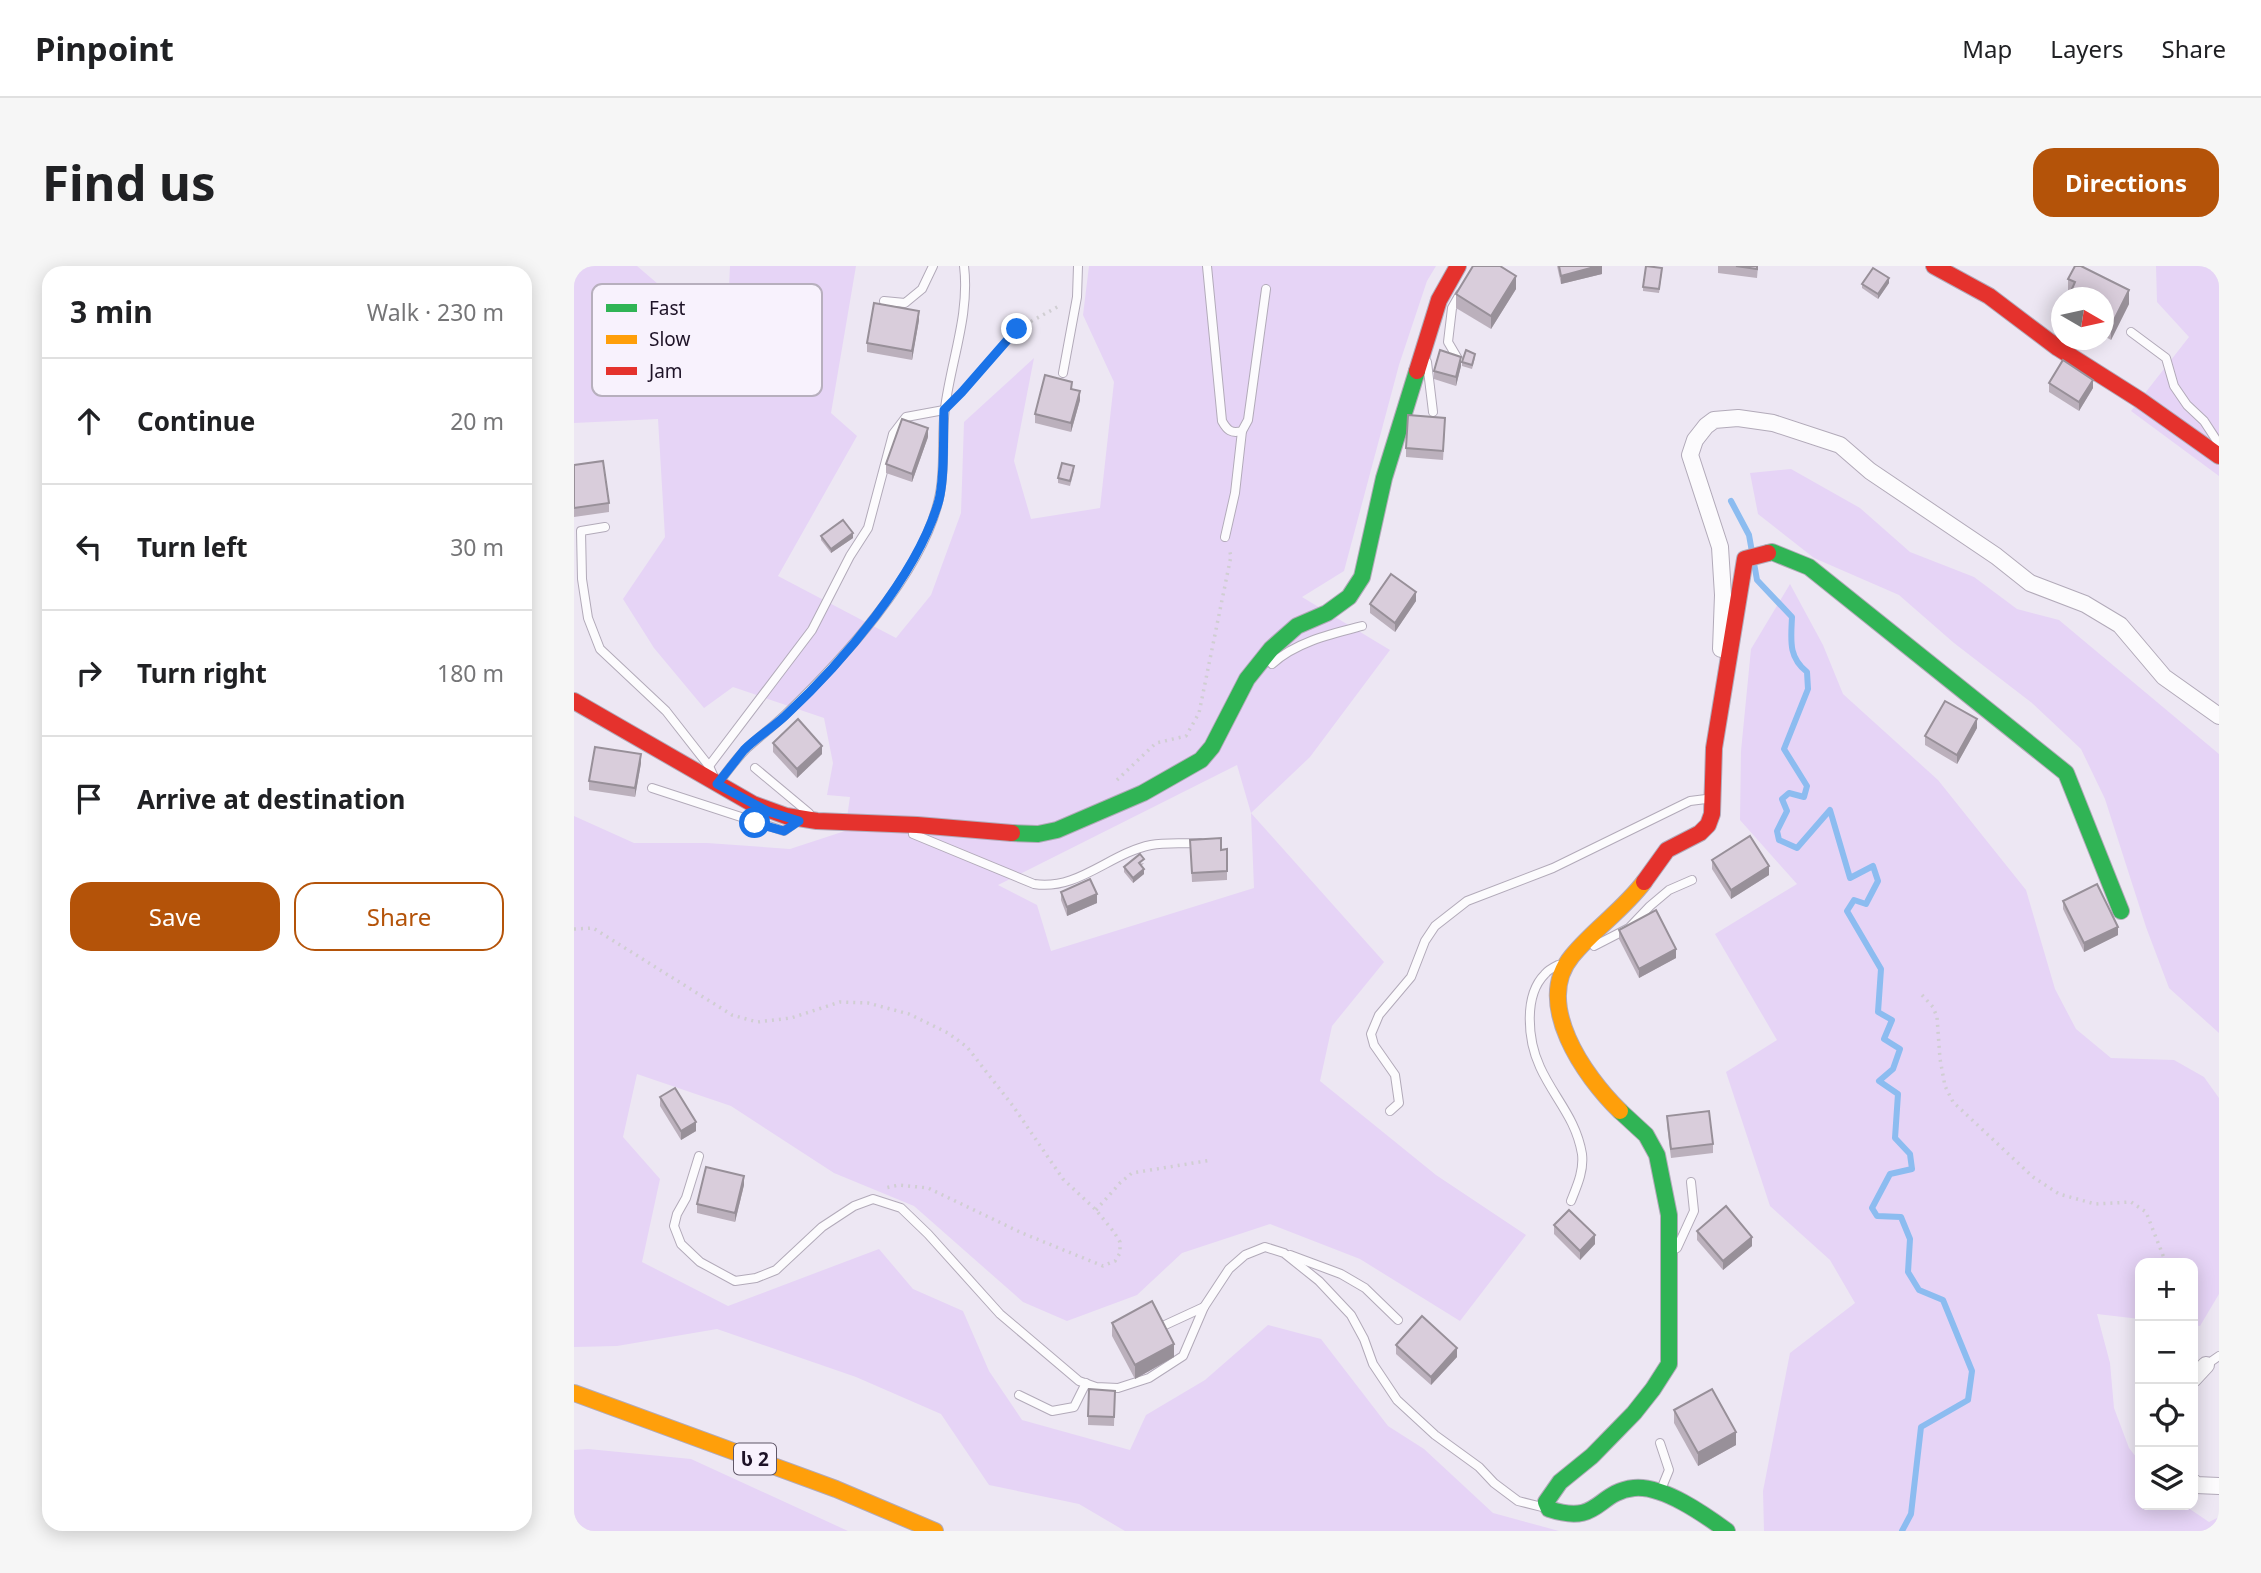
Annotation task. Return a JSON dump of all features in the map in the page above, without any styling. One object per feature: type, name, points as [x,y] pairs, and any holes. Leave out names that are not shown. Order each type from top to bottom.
[{"type":"main road","points":[[574,701],[592,716],[687,764],[767,811],[799,821],[1038,834],[1057,830],[1143,793],[1201,760],[1212,747],[1247,678],[1271,649],[1297,626],[1326,613],[1349,597],[1362,577],[1384,478],[1439,300],[1458,266]]},
{"type":"main road","points":[[1934,266],[1989,296],[2058,348],[2140,400],[2219,456]]},
{"type":"main road","points":[[1727,1531],[1716,1522],[1648,1488],[1620,1491],[1594,1511],[1581,1513],[1559,1513],[1549,1508],[1546,1502],[1550,1490],[1608,1440],[1660,1381],[1668,1364],[1669,1216],[1657,1155],[1646,1135],[1617,1109],[1584,1069],[1570,1044],[1560,1015],[1557,989],[1563,969],[1573,955],[1633,897],[1667,850],[1700,833],[1708,825],[1719,711],[1745,559],[1772,552],[1809,567],[2066,773],[2121,911]]},
{"type":"main road","name":"ს 2","points":[[574,1393],[836,1489],[934,1531]]},
{"type":"street","points":[[1719,711],[1723,595],[1720,547],[1690,455],[1695,440],[1706,426],[1714,420],[1738,418],[1773,423],[1840,445],[1870,471],[1996,556],[2030,583],[2085,604],[2120,625],[2164,677],[2219,716]]},
{"type":"street","points":[[2198,1374],[2212,1360]]},
{"type":"street","points":[[2198,1485],[2219,1486]]},
{"type":"lane","points":[[884,301],[905,303],[922,289],[933,266]]},
{"type":"lane","points":[[605,527],[581,531],[582,579],[588,618],[600,649],[666,711],[709,766],[717,784],[745,750],[786,715],[841,657],[890,596],[911,565],[927,533],[939,498],[944,410],[966,296],[964,266]]},
{"type":"lane","points":[[1063,373],[1077,297],[1078,266]]},
{"type":"lane","points":[[1207,266],[1222,421],[1227,430],[1234,433],[1242,431]]},
{"type":"lane","points":[[1458,359],[1448,342],[1452,308],[1464,287]]},
{"type":"lane","points":[[1225,537],[1235,492],[1242,431],[1248,420],[1266,289]]},
{"type":"lane","points":[[2131,332],[2166,358],[2174,386],[2187,405],[2204,421],[2219,444]]},
{"type":"lane","points":[[1425,347],[1433,412]]},
{"type":"lane","points":[[709,766],[813,630],[850,556],[868,528],[893,434],[906,417],[944,410]]},
{"type":"lane","points":[[1236,699],[1277,659],[1331,634],[1362,626]]},
{"type":"lane","points":[[755,768],[804,810],[828,822]]},
{"type":"lane","points":[[652,788],[784,831],[799,821]]},
{"type":"lane","points":[[1391,1111],[1399,1103],[1395,1075],[1374,1045],[1371,1034],[1379,1015],[1411,977],[1425,941],[1435,926],[1467,901],[1553,868],[1690,801],[1706,799],[1712,804]]},
{"type":"lane","points":[[886,824],[1034,884],[1048,886],[1097,870],[1128,853],[1151,845],[1212,843]]},
{"type":"lane","points":[[1571,1201],[1581,1174],[1582,1155],[1572,1119],[1539,1065],[1530,1029],[1533,996],[1544,974],[1573,955],[1629,928],[1670,890],[1692,880]]},
{"type":"lane","points":[[699,1156],[687,1198],[677,1214],[674,1226],[681,1244],[700,1262],[735,1281],[756,1278],[776,1270],[822,1227],[854,1206],[873,1199],[901,1209],[928,1234],[1000,1314],[1052,1360],[1079,1381],[1086,1383],[1118,1388],[1149,1378],[1183,1356],[1204,1307],[1229,1269],[1245,1255],[1265,1247],[1341,1274],[1365,1288],[1398,1320]]},
{"type":"lane","points":[[1670,1262],[1694,1211],[1691,1182]]},
{"type":"lane","points":[[1284,1252],[1319,1281],[1351,1315],[1373,1364],[1397,1400],[1435,1435],[1479,1467],[1494,1483],[1518,1501],[1549,1508]]},
{"type":"lane","points":[[1165,1325],[1204,1307]]},
{"type":"lane","points":[[1019,1395],[1052,1411],[1074,1407],[1086,1383]]},
{"type":"lane","points":[[1660,1443],[1669,1470],[1660,1492]]},
{"type":"path","points":[[944,410],[1017,329],[1077,297]]},
{"type":"path","points":[[1104,810],[1117,780],[1156,743],[1186,736],[1199,713],[1231,556],[1225,537]]},
{"type":"path","points":[[574,929],[593,928],[732,1015],[757,1022],[792,1018],[840,1002],[868,1003],[909,1014],[948,1033],[967,1047],[1013,1106],[1063,1179],[1096,1210],[1120,1242],[1120,1253],[1115,1261],[1103,1266],[1022,1233],[928,1188],[899,1185],[874,1191],[854,1206]]},
{"type":"path","points":[[1922,995],[1933,1007],[1937,1017],[1945,1086],[1953,1102],[2034,1177],[2059,1194],[2095,1204],[2131,1202],[2146,1213],[2164,1258]]},
{"type":"path","points":[[1096,1210],[1132,1173],[1212,1160]]},
{"type":"shaded area","points":[[574,266],[637,266],[658,284],[592,284],[592,396],[822,396],[822,284],[729,284],[730,266],[856,266],[831,413],[857,436],[778,576],[896,638],[931,595],[961,513],[964,422],[1034,358],[1014,461],[1031,519],[1100,508],[1114,382],[1083,315],[1089,266],[1436,266],[1427,281],[1399,365],[1344,571],[1302,597],[1390,650],[1310,757],[1251,813],[1384,962],[1332,1026],[1320,1081],[1436,1175],[1526,1235],[1460,1321],[1360,1259],[1270,1224],[1182,1253],[1137,1295],[1067,1321],[1023,1302],[914,1206],[834,1173],[731,1106],[637,1074],[623,1137],[660,1179],[642,1262],[728,1306],[879,1249],[913,1289],[963,1311],[989,1371],[1022,1420],[1130,1450],[1146,1415],[1205,1380],[1268,1325],[1321,1339],[1388,1426],[1424,1449],[1493,1513],[1559,1531],[1125,1531],[1079,1504],[989,1485],[941,1414],[856,1377],[717,1329],[617,1346],[574,1347],[574,816],[634,843],[707,843],[790,849],[845,831],[850,797],[827,795],[833,763],[824,718],[733,687],[704,708],[654,648],[623,599],[665,537],[658,419],[574,423]],"holes":[[[1237,765],[1251,813],[1254,888],[1051,951],[1037,905],[998,885]]]},
{"type":"shaded area","points":[[2156,266],[2219,266],[2219,476],[2131,411],[2189,337],[2157,302]]},
{"type":"shaded area","points":[[1791,469],[1860,508],[1910,552],[1974,577],[2017,609],[2059,620],[2219,754],[2219,1033],[2169,988],[2146,927],[2105,799],[2081,749],[2032,703],[1954,643],[1899,595],[1814,558],[1758,514],[1750,473]]},
{"type":"shaded area","points":[[1790,584],[1823,645],[1843,694],[1938,780],[2026,890],[2055,989],[2076,1029],[2111,1058],[2174,1060],[2204,1077],[2219,1098],[2219,1294],[2198,1326],[2198,1258],[2135,1258],[2135,1318],[2097,1314],[2110,1363],[2114,1408],[2129,1448],[2135,1456],[2135,1510],[2191,1510],[2209,1522],[2219,1517],[2219,1531],[1764,1531],[1763,1491],[1790,1353],[1855,1303],[1830,1260],[1770,1206],[1726,1072],[1777,1040],[1715,934],[1797,884],[1740,820],[1741,751],[1751,649]]},
{"type":"shaded area","points":[[574,1450],[691,1459],[848,1531],[574,1531]]},
{"type":"building","points":[[1473,266],[1500,266],[1516,276],[1491,316],[1456,294]]},
{"type":"building","points":[[1559,266],[1598,266],[1561,276]]},
{"type":"building","points":[[1646,266],[1662,268],[1659,289],[1643,287]]},
{"type":"building","points":[[1736,266],[1757,266],[1757,269]]},
{"type":"building","points":[[2075,266],[2081,266],[2129,290],[2114,320],[2114,287],[2073,287],[2075,282],[2068,279]]},
{"type":"building","points":[[1873,268],[1889,278],[1878,294],[1862,284]]},
{"type":"building","points":[[874,303],[919,311],[912,351],[867,343]]},
{"type":"building","points":[[1440,350],[1461,357],[1456,377],[1434,371]]},
{"type":"building","points":[[1466,350],[1475,354],[1472,365],[1462,362]]},
{"type":"building","points":[[2063,360],[2093,380],[2079,402],[2049,383]]},
{"type":"building","points":[[1045,375],[1072,382],[1071,389],[1080,391],[1071,423],[1035,414]]},
{"type":"building","points":[[1408,415],[1445,418],[1443,451],[1406,448]]},
{"type":"building","points":[[902,419],[928,428],[912,474],[886,464]]},
{"type":"building","points":[[603,461],[609,503],[574,508],[574,465]]},
{"type":"building","points":[[1062,463],[1074,466],[1070,481],[1058,478]]},
{"type":"building","points":[[843,520],[853,533],[831,549],[821,536]]},
{"type":"building","points":[[1391,574],[1416,592],[1395,623],[1370,604]]},
{"type":"building","points":[[1945,701],[1977,719],[1957,755],[1925,736]]},
{"type":"building","points":[[798,719],[822,746],[797,769],[773,743]]},
{"type":"building","points":[[595,747],[641,754],[635,788],[589,781]]},
{"type":"building","points":[[1750,836],[1769,866],[1731,890],[1712,860]]},
{"type":"building","points":[[1221,838],[1221,850],[1227,849],[1227,871],[1192,873],[1190,840]]},
{"type":"building","points":[[1140,854],[1144,859],[1139,863],[1144,869],[1133,878],[1124,867]]},
{"type":"building","points":[[1090,879],[1097,894],[1067,907],[1061,892]]},
{"type":"building","points":[[2097,884],[2118,927],[2084,943],[2063,901]]},
{"type":"building","points":[[1656,910],[1676,949],[1639,969],[1619,930]]},
{"type":"building","points":[[675,1088],[696,1122],[681,1131],[660,1097]]},
{"type":"building","points":[[1709,1111],[1713,1144],[1671,1149],[1667,1116]]},
{"type":"building","points":[[706,1167],[744,1176],[735,1213],[697,1204]]},
{"type":"building","points":[[1726,1206],[1752,1237],[1723,1261],[1697,1231]]},
{"type":"building","points":[[1569,1210],[1595,1235],[1580,1251],[1554,1225]]},
{"type":"building","points":[[1152,1301],[1174,1344],[1135,1365],[1112,1323]]},
{"type":"building","points":[[1422,1316],[1457,1348],[1431,1377],[1396,1345]]},
{"type":"building","points":[[1089,1389],[1115,1391],[1114,1417],[1088,1416]]},
{"type":"building","points":[[1712,1389],[1736,1432],[1698,1453],[1674,1410]]},
{"type":"waterway","points":[[1731,501],[1749,535],[1757,580],[1792,617],[1791,641],[1794,654],[1807,672],[1808,689],[1784,749],[1807,786],[1804,797],[1789,793],[1782,799],[1787,811],[1777,831],[1779,840],[1797,848],[1830,810],[1850,878],[1873,866],[1878,881],[1866,904],[1854,900],[1847,911],[1881,969],[1878,1012],[1892,1020],[1884,1039],[1900,1049],[1893,1069],[1879,1081],[1898,1094],[1895,1138],[1910,1154],[1912,1169],[1890,1174],[1872,1208],[1877,1216],[1901,1217],[1910,1239],[1908,1272],[1919,1290],[1943,1300],[1972,1371],[1968,1400],[1921,1427],[1911,1514],[1902,1531]]},
{"type":"traffic: fast","points":[[1012,833],[1038,834],[1057,830],[1143,793],[1201,760],[1212,747],[1247,679],[1271,649],[1297,626],[1327,613],[1349,597],[1362,577],[1384,478],[1417,371]]},
{"type":"traffic: fast","points":[[1768,553],[1772,552],[1809,567],[2066,773],[2121,911]]},
{"type":"traffic: fast","points":[[1620,1111],[1646,1135],[1657,1155],[1669,1215],[1669,1364],[1634,1413],[1592,1456],[1560,1482],[1546,1502],[1549,1509],[1578,1513],[1588,1511],[1622,1491],[1645,1488],[1683,1502],[1727,1531]]},
{"type":"traffic: slow","points":[[1620,1111],[1592,1079],[1579,1059],[1568,1038],[1558,995],[1561,975],[1572,956],[1644,882]]},
{"type":"traffic: slow","points":[[574,1393],[836,1489],[935,1531]]},
{"type":"traffic: jam","points":[[1417,371],[1439,300],[1458,266]]},
{"type":"traffic: jam","points":[[1934,266],[1989,296],[2058,348],[2140,400],[2219,456]]},
{"type":"traffic: jam","points":[[1644,882],[1667,850],[1700,833],[1708,825],[1712,814],[1714,748],[1745,559],[1768,553]]},
{"type":"traffic: jam","points":[[574,701],[753,804],[786,816],[817,821],[917,825],[1012,833]]},
{"type":"route","points":[[755,823],[784,831],[799,821],[767,811],[717,784],[745,750],[786,715],[841,657],[911,565],[927,533],[939,498],[944,410],[1017,329]]}]
